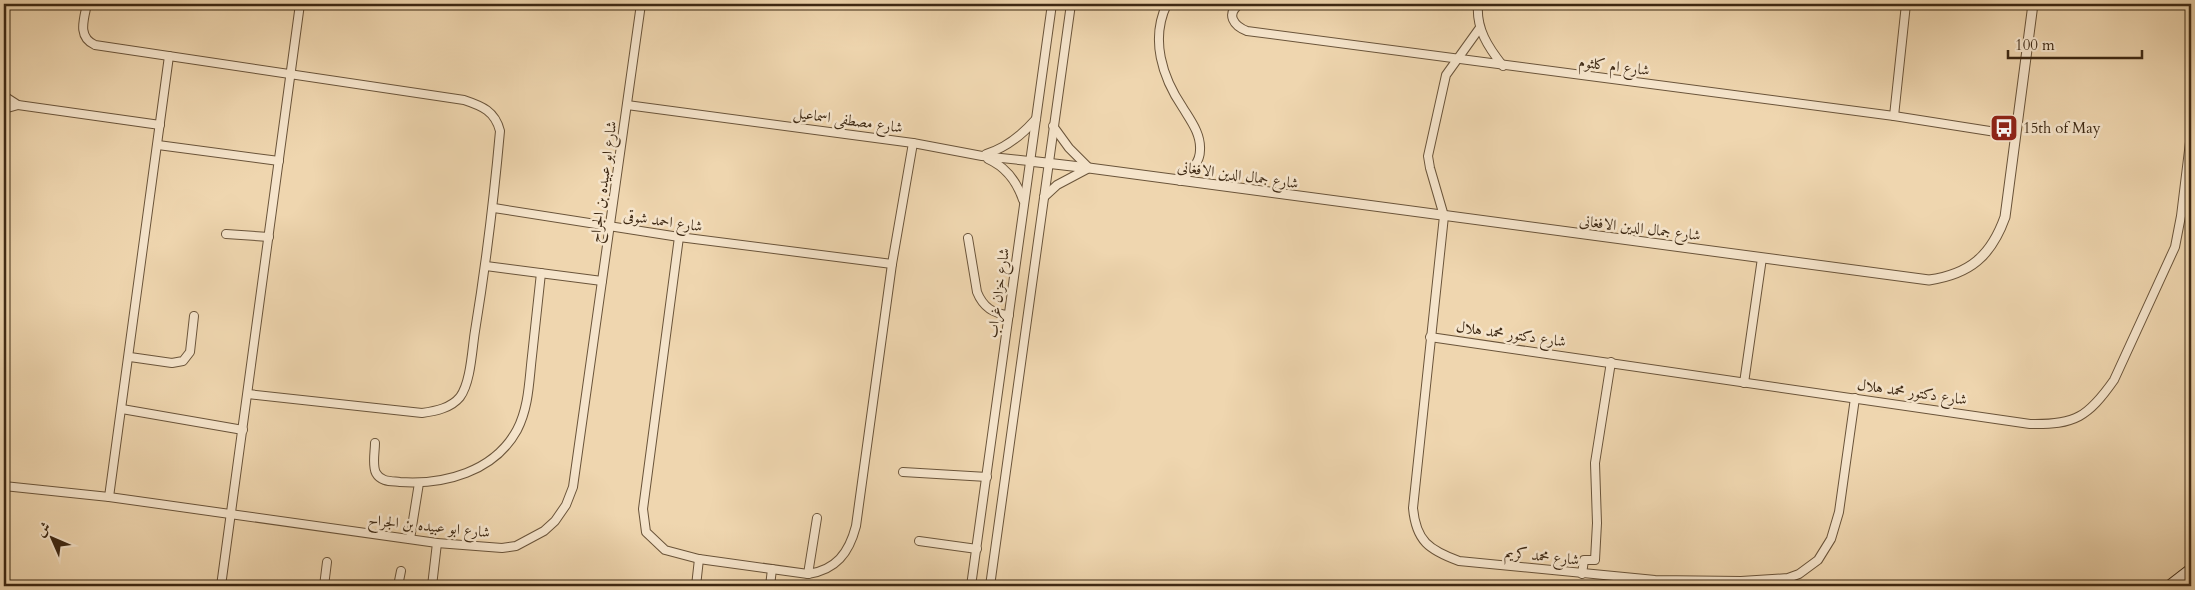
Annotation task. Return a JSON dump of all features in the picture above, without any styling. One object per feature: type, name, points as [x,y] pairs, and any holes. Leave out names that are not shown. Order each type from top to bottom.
[{"type":"main road","points":[[2169,586],[2191,569]]},
{"type":"street","points":[[87,4],[83,29],[85,37],[91,43],[464,100],[481,106],[498,120],[500,130],[494,208],[466,385],[460,397],[450,405],[422,413],[248,394]]},
{"type":"street","points":[[221,586],[244,430],[300,4],[290,4]]},
{"type":"street","name":"شارع ابو عبيده بن الجراح","points":[[6,485],[110,497],[437,543],[502,548],[516,546],[544,532],[555,521],[566,505],[573,487],[641,4]]},
{"type":"street","name":"شارع خزان غراب","points":[[971,586],[1052,4]]},
{"type":"street","points":[[990,586],[1071,4]]},
{"type":"street","points":[[1167,4],[1160,24],[1159,56],[1171,87],[1193,122],[1201,149],[1194,166],[1180,181]]},
{"type":"street","name":"شارع ام كلثوم","points":[[1240,4],[1235,7],[1232,21],[1237,28],[1247,31],[1894,116],[2015,135]]},
{"type":"street","points":[[1478,4],[1479,29],[1490,50],[1503,66]]},
{"type":"street","points":[[1894,116],[1906,4]]},
{"type":"street","name":"شارع جمال الدين الافغانى","points":[[1029,161],[1929,280],[1946,277],[1962,271],[1990,249],[1999,234],[2005,217],[2033,4]]},
{"type":"street","points":[[1444,216],[1428,156],[1446,75],[1479,29]]},
{"type":"street","points":[[110,497],[169,56]]},
{"type":"street","points":[[4,96],[18,105]]},
{"type":"street","name":"شارع مصطفى اسماعيل","points":[[628,104],[913,143],[982,156],[1029,161]]},
{"type":"street","points":[[4,109],[18,105],[160,125]]},
{"type":"street","points":[[982,156],[998,150],[1011,142],[1036,119]]},
{"type":"street","points":[[1044,197],[1057,185],[1089,168],[1069,148],[1053,126]]},
{"type":"street","name":"شارع دكتور محمد هلال","points":[[1430,337],[2030,424],[2054,424],[2072,421],[2088,412],[2114,380],[2175,247],[2181,216],[2191,134]]},
{"type":"street","points":[[679,237],[643,509],[646,532],[665,550],[700,559],[808,574],[818,573],[838,563],[852,540],[892,264],[913,143]]},
{"type":"street","points":[[158,145],[279,161]]},
{"type":"street","points":[[982,156],[1004,169],[1019,190],[1024,204]]},
{"type":"street","name":"شارع احمد شوقى","points":[[494,208],[679,237],[892,264]]},
{"type":"street","name":"شارع محمد كريم","points":[[1444,216],[1413,508],[1414,521],[1422,540],[1439,554],[1459,561],[1655,580],[1741,581],[1788,578],[1809,568],[1825,551],[1835,527],[1855,398]]},
{"type":"street","points":[[226,234],[269,237]]},
{"type":"street","points":[[968,238],[980,300],[996,312],[1009,315]]},
{"type":"street","points":[[1744,383],[1762,258]]},
{"type":"street","points":[[486,266],[602,282]]},
{"type":"street","points":[[375,443],[374,469],[379,477],[386,480],[419,484],[449,480],[487,462],[505,448],[516,431],[528,399],[540,273]]},
{"type":"street","points":[[130,357],[172,363],[183,361],[190,352],[194,316]]},
{"type":"street","points":[[1582,574],[1584,560],[1594,560],[1597,523],[1595,463],[1611,362]]},
{"type":"street","points":[[122,410],[244,430]]},
{"type":"street","points":[[903,472],[986,477]]},
{"type":"street","points":[[410,540],[419,484]]},
{"type":"street","points":[[808,574],[817,518]]},
{"type":"street","points":[[918,541],[976,549]]},
{"type":"street","points":[[432,586],[437,543]]},
{"type":"street","points":[[696,586],[700,559]]},
{"type":"street","points":[[324,586],[328,562]]},
{"type":"street","points":[[770,586],[772,569]]},
{"type":"street","points":[[398,586],[401,571]]},
{"type":"place","name":"15th of May","points":[[2004,128]]}]
